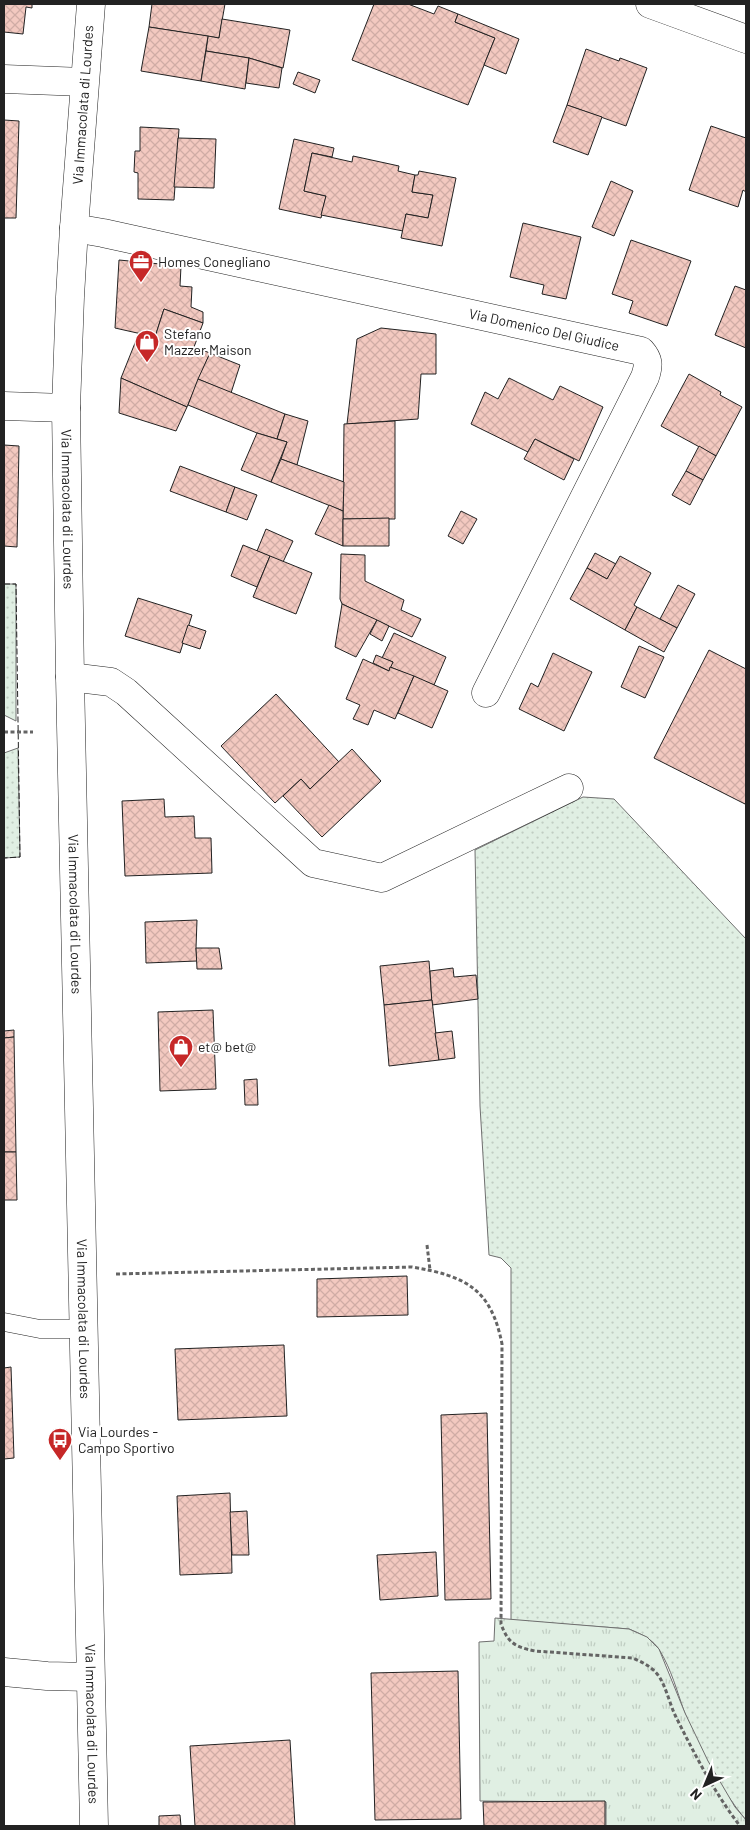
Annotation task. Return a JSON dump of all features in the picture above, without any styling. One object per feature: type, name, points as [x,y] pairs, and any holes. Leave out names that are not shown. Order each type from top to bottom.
[{"type":"street","name":"Via Immacolata di Lourdes","points":[[91,4],[74,228],[66,408],[94,1826]]},
{"type":"street","points":[[650,4],[746,39]]},
{"type":"street","points":[[4,79],[84,82]]},
{"type":"street","name":"Via Domenico Del Giudice","points":[[74,228],[641,351],[648,359],[645,377],[486,693]]},
{"type":"street","points":[[4,406],[66,408]]},
{"type":"street","points":[[70,678],[112,682],[126,692],[313,863],[382,878],[570,788]]},
{"type":"street","points":[[4,1672],[90,1677]]},
{"type":"lane","points":[[4,1322],[40,1329],[83,1330]]},
{"type":"path","points":[[4,732],[33,732]]},
{"type":"path","points":[[428,1245],[430,1270]]},
{"type":"path","points":[[83,1274],[412,1267],[448,1274],[464,1281],[479,1293],[492,1310],[498,1325],[502,1344],[501,1624],[505,1635],[512,1644],[522,1649],[633,1658],[645,1663],[654,1670],[661,1678],[674,1715],[710,1782],[740,1826]]},
{"type":"green space","points":[[4,584],[16,584],[16,721],[4,715]]},
{"type":"green space","points":[[18,748],[20,857],[4,858],[4,753]]},
{"type":"green space","points":[[583,797],[614,799],[746,939],[746,1820],[727,1795],[703,1754],[664,1658],[650,1640],[629,1629],[511,1620],[511,1268],[501,1258],[489,1255],[480,1106],[475,850]]},
{"type":"green space","points":[[495,1618],[629,1629],[647,1637],[659,1649],[685,1713],[708,1761],[735,1807],[746,1820],[746,1826],[606,1826],[606,1802],[480,1801],[479,1642],[494,1641]]},
{"type":"building","points":[[4,4],[32,4],[32,8],[26,7],[23,34],[4,32]]},
{"type":"building","points":[[152,4],[225,4],[219,38],[149,27]]},
{"type":"building","points":[[374,4],[408,4],[434,14],[438,6],[458,14],[455,22],[495,38],[468,105],[352,60]]},
{"type":"building","points":[[458,14],[519,39],[506,74],[484,65],[495,38],[455,22]]},
{"type":"building","points":[[222,19],[290,30],[283,68],[249,58],[206,51],[208,36],[219,38]]},
{"type":"building","points":[[149,27],[208,36],[201,81],[141,71]]},
{"type":"building","points":[[586,49],[619,61],[620,58],[647,68],[626,126],[567,105]]},
{"type":"building","points":[[206,51],[249,58],[245,89],[201,81]]},
{"type":"building","points":[[249,58],[282,68],[279,88],[246,83]]},
{"type":"building","points":[[298,72],[320,80],[315,93],[293,84]]},
{"type":"building","points":[[567,105],[602,117],[588,155],[553,142]]},
{"type":"building","points":[[4,120],[19,121],[16,218],[4,218]]},
{"type":"building","points":[[711,126],[746,138],[746,192],[743,190],[738,207],[689,190]]},
{"type":"building","points":[[140,127],[179,129],[174,200],[138,199],[138,173],[134,172],[135,151],[140,151]]},
{"type":"building","points":[[178,138],[216,139],[214,188],[174,187]]},
{"type":"building","points":[[294,139],[334,148],[332,157],[312,153],[304,191],[326,196],[321,218],[279,209]]},
{"type":"building","points":[[312,153],[352,162],[353,156],[399,166],[398,171],[415,175],[412,192],[433,195],[428,218],[406,214],[403,231],[321,215],[326,196],[304,191]]},
{"type":"building","points":[[419,171],[456,178],[442,246],[401,238],[406,214],[428,218],[433,195],[412,192],[415,175],[418,175]]},
{"type":"building","points":[[611,181],[633,191],[614,236],[592,227]]},
{"type":"building","points":[[523,223],[581,237],[566,299],[542,294],[544,285],[510,277]]},
{"type":"building","points":[[631,240],[691,261],[667,326],[629,313],[633,301],[612,294]]},
{"type":"building","points":[[119,260],[181,266],[180,286],[192,287],[191,307],[203,312],[203,323],[164,309],[155,337],[115,328]]},
{"type":"building","points":[[735,286],[746,290],[746,348],[715,335]]},
{"type":"building","points":[[164,309],[203,323],[194,347],[210,353],[187,407],[121,378],[139,333],[155,337]]},
{"type":"building","points":[[381,328],[436,334],[436,374],[421,374],[418,419],[347,424],[357,339]]},
{"type":"building","points":[[210,353],[240,365],[231,393],[198,379]]},
{"type":"building","points":[[689,374],[721,392],[720,395],[742,407],[716,456],[661,426]]},
{"type":"building","points":[[121,378],[187,407],[176,431],[119,413]]},
{"type":"building","points":[[509,378],[553,400],[560,386],[603,407],[579,461],[535,439],[528,452],[471,424],[485,392],[498,399]]},
{"type":"building","points":[[198,379],[285,414],[277,439],[257,433],[188,405]]},
{"type":"building","points":[[285,414],[308,421],[297,465],[281,459],[287,442],[277,439]]},
{"type":"building","points":[[395,421],[395,519],[343,519],[344,424]]},
{"type":"building","points":[[257,433],[287,442],[271,482],[241,470]]},
{"type":"building","points":[[535,439],[574,459],[564,480],[524,459]]},
{"type":"building","points":[[4,445],[19,446],[17,547],[4,546]]},
{"type":"building","points":[[699,446],[716,456],[703,480],[686,471]]},
{"type":"building","points":[[281,459],[344,482],[343,511],[271,482]]},
{"type":"building","points":[[180,466],[235,487],[226,512],[170,491]]},
{"type":"building","points":[[686,471],[703,480],[690,505],[672,495]]},
{"type":"building","points":[[235,487],[257,495],[247,520],[226,512]]},
{"type":"building","points":[[329,505],[343,511],[343,546],[315,534]]},
{"type":"building","points":[[461,511],[477,519],[463,544],[448,536]]},
{"type":"building","points":[[389,518],[389,546],[343,546],[343,519]]},
{"type":"building","points":[[266,529],[293,541],[283,562],[257,551]]},
{"type":"building","points":[[243,545],[270,556],[257,587],[231,576]]},
{"type":"building","points":[[595,553],[616,564],[607,579],[587,568]]},
{"type":"building","points":[[341,554],[365,555],[365,581],[404,600],[401,610],[421,619],[412,637],[342,604],[340,599]]},
{"type":"building","points":[[270,556],[312,573],[296,614],[253,597]]},
{"type":"building","points":[[620,556],[651,573],[634,605],[637,607],[625,630],[570,599],[587,568],[607,579]]},
{"type":"building","points":[[678,585],[695,594],[677,628],[660,619]]},
{"type":"building","points":[[138,598],[192,615],[180,653],[125,636]]},
{"type":"building","points":[[342,604],[377,620],[356,657],[335,647]]},
{"type":"building","points":[[637,607],[677,628],[664,652],[625,630]]},
{"type":"building","points":[[377,620],[389,626],[382,641],[370,634]]},
{"type":"building","points":[[188,625],[206,631],[200,649],[182,643]]},
{"type":"building","points":[[394,633],[446,657],[434,685],[390,667],[393,662],[382,658]]},
{"type":"building","points":[[639,646],[664,657],[645,698],[621,687]]},
{"type":"building","points":[[709,650],[746,669],[745,804],[654,758]]},
{"type":"building","points":[[553,653],[592,672],[564,731],[519,709],[531,683],[538,687]]},
{"type":"building","points":[[376,655],[393,662],[389,671],[373,663]]},
{"type":"building","points":[[363,659],[389,671],[390,667],[414,676],[395,719],[374,710],[368,725],[353,719],[360,705],[346,699]]},
{"type":"building","points":[[414,676],[448,691],[432,728],[398,713]]},
{"type":"building","points":[[276,694],[339,762],[310,789],[301,779],[275,803],[221,746]]},
{"type":"building","points":[[352,749],[381,781],[322,837],[283,796],[301,779],[310,789]]},
{"type":"building","points":[[164,799],[165,817],[194,816],[195,838],[211,838],[212,873],[125,876],[122,801]]},
{"type":"building","points":[[197,920],[197,961],[146,963],[145,922]]},
{"type":"building","points":[[196,948],[219,948],[222,969],[197,969]]},
{"type":"building","points":[[429,961],[432,1000],[384,1005],[380,966]]},
{"type":"building","points":[[453,968],[454,977],[476,975],[478,999],[432,1005],[430,971]]},
{"type":"building","points":[[432,1000],[439,1060],[389,1066],[384,1005]]},
{"type":"building","points":[[213,1010],[216,1089],[160,1091],[158,1012]]},
{"type":"building","points":[[14,1030],[14,1037],[4,1038],[4,1031]]},
{"type":"building","points":[[452,1031],[455,1058],[439,1060],[435,1033]]},
{"type":"building","points":[[14,1037],[16,1152],[4,1152],[4,1038]]},
{"type":"building","points":[[257,1079],[258,1105],[245,1105],[244,1080]]},
{"type":"building","points":[[4,1152],[16,1152],[17,1200],[4,1200]]},
{"type":"building","points":[[407,1276],[408,1315],[317,1317],[317,1279]]},
{"type":"building","points":[[284,1345],[287,1416],[178,1420],[175,1349]]},
{"type":"building","points":[[11,1367],[14,1458],[4,1459],[4,1368]]},
{"type":"building","points":[[487,1413],[491,1599],[445,1600],[441,1415]]},
{"type":"building","points":[[230,1493],[232,1573],[180,1575],[177,1496]]},
{"type":"building","points":[[247,1511],[249,1555],[232,1555],[230,1512]]},
{"type":"building","points":[[436,1552],[438,1596],[380,1600],[377,1555]]},
{"type":"building","points":[[458,1671],[461,1819],[375,1820],[371,1673]]},
{"type":"building","points":[[290,1740],[295,1826],[195,1826],[190,1746]]},
{"type":"building","points":[[605,1801],[605,1826],[484,1826],[483,1802]]},
{"type":"building","points":[[180,1815],[181,1826],[159,1826],[159,1816]]},
{"type":"fence","points":[[4,584],[16,584],[20,857],[4,858]]},
{"type":"place","name":"Homes Conegliano","points":[[141,283]]},
{"type":"place","name":"Stefano Mazzer Maison","points":[[147,363]]},
{"type":"place","name":"et@ bet@","points":[[181,1068]]},
{"type":"place","name":"Via Lourdes - Campo Sportivo","points":[[60,1461]]}]
